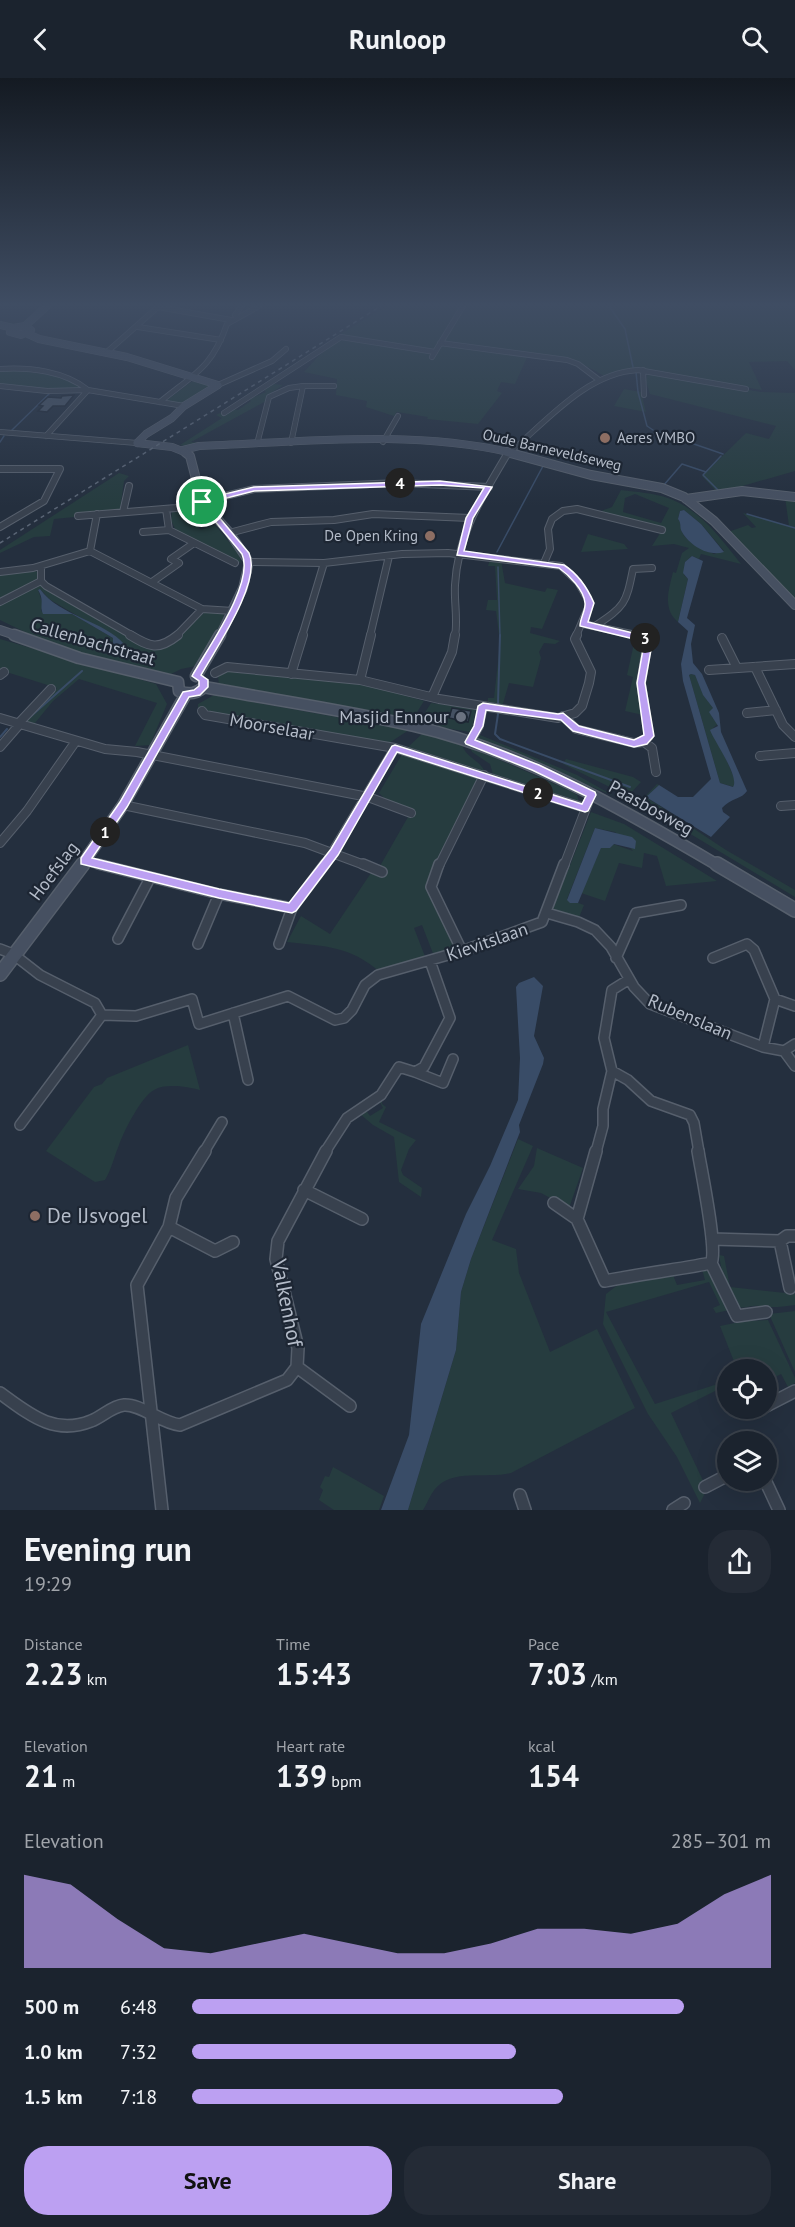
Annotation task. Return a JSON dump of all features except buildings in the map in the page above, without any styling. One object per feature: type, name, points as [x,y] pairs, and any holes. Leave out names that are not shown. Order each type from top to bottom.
[{"type":"street","points":[[42,373],[55,374],[75,381],[88,390]]},
{"type":"street","points":[[182,373],[218,385]]},
{"type":"street","points":[[160,402],[197,373]]},
{"type":"street","points":[[0,432],[137,443],[146,434],[172,418],[184,406],[218,385],[245,373]]},
{"type":"street","points":[[224,413],[288,373]]},
{"type":"street","points":[[590,373],[599,380]]},
{"type":"street","points":[[435,698],[452,652],[456,631],[454,594],[460,553],[470,518],[506,456],[587,386],[621,373]]},
{"type":"street","points":[[643,373],[644,395]]},
{"type":"street","points":[[658,373],[746,389]]},
{"type":"street","points":[[0,386],[47,390],[88,390],[184,406]]},
{"type":"street","points":[[291,443],[303,386]]},
{"type":"street","points":[[257,444],[269,397],[289,388],[334,386]]},
{"type":"street","points":[[46,436],[88,390]]},
{"type":"street","points":[[383,442],[398,416]]},
{"type":"street","name":"Oude Barneveldseweg","points":[[137,443],[183,450],[199,446],[291,443],[441,443],[511,452],[592,475],[657,488],[686,499],[723,530],[795,605]]},
{"type":"street","points":[[183,450],[190,456],[202,502],[229,533],[249,562],[247,576],[234,611],[196,676]]},
{"type":"street","points":[[0,469],[60,470],[44,501],[0,527]]},
{"type":"street","points":[[78,516],[166,509],[254,489],[295,486],[440,483],[489,487]]},
{"type":"street","points":[[123,512],[129,486]]},
{"type":"street","points":[[686,499],[741,491],[795,497]]},
{"type":"street","points":[[544,563],[550,548],[548,529],[552,519],[558,512],[568,508],[662,530]]},
{"type":"street","points":[[166,509],[169,530]]},
{"type":"street","points":[[90,551],[97,514]]},
{"type":"street","points":[[229,533],[271,522],[334,520],[365,515],[470,518]]},
{"type":"street","points":[[143,532],[169,530],[235,563]]},
{"type":"street","points":[[171,559],[194,543]]},
{"type":"street","points":[[0,572],[41,566],[90,551],[202,609],[234,611]]},
{"type":"street","points":[[215,673],[227,667],[360,680],[435,698],[558,718],[575,713],[582,706],[591,672],[576,639],[590,603],[571,569],[544,563],[460,553],[389,556],[324,563],[249,562]]},
{"type":"street","points":[[152,582],[179,563],[163,555]]},
{"type":"street","points":[[360,680],[389,556]]},
{"type":"street","points":[[291,674],[324,563]]},
{"type":"street","points":[[41,566],[41,581]]},
{"type":"street","points":[[595,626],[614,613],[627,600],[633,569],[652,568]]},
{"type":"street","points":[[0,602],[41,581]]},
{"type":"street","points":[[41,581],[139,640],[158,647],[166,645],[202,609]]},
{"type":"street","points":[[583,624],[639,635],[648,641],[641,673],[644,708],[649,731],[649,736],[644,742]]},
{"type":"street","name":"Callenbachstraat","points":[[0,630],[80,658],[178,682]]},
{"type":"street","points":[[722,638],[737,668]]},
{"type":"street","points":[[709,670],[795,664]]},
{"type":"street","points":[[755,667],[783,725],[795,737]]},
{"type":"street","points":[[188,676],[196,676],[203,680],[204,687],[197,693],[186,694],[177,689],[178,682],[188,676]]},
{"type":"street","name":"Paasbosweg","points":[[204,687],[391,721],[470,742],[517,760],[591,795],[676,840],[795,910]]},
{"type":"street","points":[[0,747],[51,689]]},
{"type":"street","name":"Hoefslag","points":[[0,974],[85,861],[123,805],[186,694]]},
{"type":"street","points":[[470,742],[478,726],[483,706]]},
{"type":"street","points":[[747,713],[776,710]]},
{"type":"street","name":"Moorselaar","points":[[202,711],[205,715],[395,748],[585,808]]},
{"type":"street","points":[[563,716],[573,727],[581,731],[634,743],[644,742],[652,748],[656,772]]},
{"type":"street","points":[[0,718],[105,749],[152,755],[368,797],[411,813]]},
{"type":"street","points":[[0,843],[27,811],[76,741]]},
{"type":"street","points":[[279,944],[292,908],[334,852],[395,748]]},
{"type":"street","points":[[760,756],[795,753]]},
{"type":"street","points":[[462,951],[431,887],[437,869],[484,775]]},
{"type":"street","name":"Kievitslaan","points":[[233,1013],[288,996],[335,1020],[344,1018],[352,1010],[364,985],[378,975],[462,951],[528,929],[542,922],[591,795]]},
{"type":"street","points":[[123,805],[305,843],[382,872]]},
{"type":"street","points":[[781,806],[795,805]]},
{"type":"street","points":[[85,861],[219,894],[292,908]]},
{"type":"street","points":[[118,939],[150,878]]},
{"type":"street","points":[[198,944],[219,894]]},
{"type":"street","points":[[616,958],[636,913],[681,905]]},
{"type":"street","name":"Rubenslaan","points":[[547,913],[593,928],[603,937],[628,980],[650,1004],[764,1047],[783,1051]]},
{"type":"street","points":[[713,958],[747,944],[754,950],[775,999],[764,1047]]},
{"type":"street","points":[[0,949],[13,954],[40,975],[94,1003],[102,1015],[117,1019],[139,1016],[192,999],[199,1024],[233,1013],[248,1080]]},
{"type":"street","points":[[416,1072],[424,1067],[450,1018],[430,961]]},
{"type":"street","points":[[577,1219],[603,1126],[603,1109],[612,1071],[604,1038],[612,990],[628,980]]},
{"type":"street","points":[[775,999],[795,1006]]},
{"type":"street","points":[[20,1125],[102,1015]]},
{"type":"street","points":[[795,1044],[783,1051],[795,1066]]},
{"type":"street","points":[[416,1072],[443,1083],[453,1059]]},
{"type":"street","name":"Valkenhof","points":[[0,1393],[49,1427],[67,1428],[90,1422],[123,1405],[132,1406],[169,1425],[180,1425],[287,1380],[297,1367],[298,1348],[276,1259],[278,1241],[329,1142],[346,1118],[381,1095],[399,1067],[416,1072]]},
{"type":"street","points":[[554,1203],[577,1219],[604,1281],[711,1263],[714,1258],[694,1123],[690,1115],[651,1101],[628,1080],[612,1071]]},
{"type":"street","points":[[162,1510],[137,1286],[169,1227],[176,1198],[222,1122]]},
{"type":"street","points":[[304,1190],[362,1219]]},
{"type":"street","points":[[169,1227],[215,1251],[233,1242]]},
{"type":"street","points":[[712,1239],[780,1241],[787,1236],[795,1236]]},
{"type":"street","points":[[780,1241],[790,1288]]},
{"type":"street","points":[[711,1263],[736,1316],[766,1312]]},
{"type":"street","points":[[297,1367],[350,1406]]},
{"type":"street","points":[[777,1400],[795,1391]]},
{"type":"street","points":[[705,1487],[717,1480]]},
{"type":"street","points":[[770,1491],[780,1510]]},
{"type":"street","points":[[520,1495],[525,1510]]},
{"type":"street","points":[[673,1510],[684,1503]]},
{"type":"green space","points":[[0,373],[35,373],[61,376],[84,389],[51,390],[0,385]]},
{"type":"green space","points":[[308,373],[520,373],[515,384],[501,382],[497,391],[502,393],[478,424],[427,419],[428,417],[397,412],[394,416],[366,407],[367,401],[336,395],[337,379]]},
{"type":"green space","points":[[598,373],[619,373],[604,376]]},
{"type":"green space","points":[[648,373],[761,392],[795,393],[795,471],[718,493],[702,476],[746,433],[769,439],[776,426],[650,394],[646,381]]},
{"type":"green space","points":[[659,373],[754,373],[762,390]]},
{"type":"green space","points":[[199,379],[210,385],[184,404],[166,401],[191,382]]},
{"type":"green space","points":[[274,384],[283,385],[268,395],[266,401],[191,442],[201,443],[180,445],[222,418],[216,415],[220,413],[226,415],[234,409],[238,410],[251,401],[249,399],[266,392],[264,390]]},
{"type":"green space","points":[[624,389],[641,392],[646,412],[614,406]]},
{"type":"green space","points":[[119,473],[129,476],[124,481],[120,511],[77,513],[75,517],[54,519],[50,536],[34,537],[0,553],[0,550]]},
{"type":"green space","points":[[621,490],[657,495],[680,503],[709,526],[741,564],[701,554],[699,559],[692,556],[685,562],[684,575],[688,579],[678,622],[668,605],[669,592],[673,572],[676,573],[682,553],[689,548],[674,544],[652,546],[664,527],[655,527],[645,522],[601,511],[612,507]],"holes":[[[635,494],[669,508],[661,523],[623,512],[625,498]],[[684,510],[701,524],[724,551],[714,554],[688,540],[682,532],[678,519],[680,511]]]},
{"type":"green space","points":[[785,497],[795,499],[795,601],[728,532],[748,525],[752,528],[756,527],[743,513],[789,526]]},
{"type":"green space","points":[[198,505],[208,518],[195,523],[201,530],[215,525],[239,554],[241,563],[176,531],[171,520],[172,512]]},
{"type":"green space","points":[[588,534],[624,544],[628,549],[581,552]]},
{"type":"green space","points":[[490,559],[501,560],[505,583],[545,592],[547,588],[558,590],[542,629],[531,627],[530,633],[560,641],[555,644],[544,643],[539,652],[541,658],[533,687],[509,683],[502,707],[488,705],[488,698],[494,698],[500,643],[496,611],[486,610],[488,600],[497,600],[495,566],[488,566]]},
{"type":"green space","points":[[38,572],[38,580],[0,599],[0,575]]},
{"type":"green space","points":[[40,583],[157,649],[168,646],[204,613],[223,613],[225,619],[196,666],[171,674],[58,648],[0,620],[0,604]],"holes":[[[40,589],[49,599],[125,644],[106,654],[113,638],[72,614],[41,611],[43,604],[38,590]]]},
{"type":"green space","points":[[0,639],[156,684],[167,704],[150,745],[135,746],[157,703],[79,679],[53,701],[35,723],[25,722],[57,688],[0,670]]},
{"type":"green space","points":[[635,639],[642,641],[644,645],[637,672],[643,715],[625,711],[633,677],[627,675]]},
{"type":"green space","points":[[225,671],[342,682],[374,687],[424,701],[414,717],[362,713],[219,685],[218,677]]},
{"type":"green space","points":[[689,675],[695,675],[703,694],[713,708],[712,717],[718,724],[713,728],[735,780],[734,787],[720,783]]},
{"type":"green space","points":[[214,695],[409,730],[389,743],[198,711],[198,704]]},
{"type":"green space","points":[[431,703],[476,709],[472,730],[470,732],[445,728],[421,719]]},
{"type":"green space","points":[[423,733],[462,745],[467,754],[482,767],[486,776],[407,748]]},
{"type":"green space","points":[[480,735],[577,775],[614,796],[478,740]]},
{"type":"green space","points":[[470,747],[573,792],[577,795],[580,805],[494,778],[490,764],[472,752]]},
{"type":"green space","points":[[404,751],[479,778],[429,879],[455,949],[434,956],[422,925],[414,928],[426,959],[381,973],[348,952],[287,942],[301,916],[330,934],[375,867],[380,866],[412,810],[385,799],[379,793]]},
{"type":"green space","points":[[566,759],[633,777],[641,782],[628,796],[563,764]]},
{"type":"green space","points":[[657,784],[659,785],[646,797],[726,850],[795,890],[795,897],[639,803]]},
{"type":"green space","points":[[591,812],[624,824],[717,881],[666,886],[657,856],[644,853],[642,868],[619,863],[605,901],[581,893],[601,848],[610,848],[613,844],[633,851],[615,832],[595,828],[567,899],[584,905],[578,920],[552,911]]},
{"type":"green space","points":[[188,1045],[200,1090],[171,1086],[159,1088],[149,1094],[129,1123],[105,1180],[95,1182],[46,1151],[94,1087],[102,1084],[107,1078]]},
{"type":"green space","points":[[382,1097],[382,1104],[386,1107],[379,1122],[416,1140],[409,1149],[401,1170],[403,1175],[422,1188],[421,1197],[399,1182],[394,1137],[373,1125],[360,1114],[365,1109],[370,1116],[383,1108],[379,1100]]},
{"type":"green space","points":[[518,1139],[533,1146],[492,1240],[516,1249],[519,1273],[550,1352],[597,1329],[635,1408],[511,1473],[451,1478],[435,1489],[423,1510],[408,1510],[456,1350],[461,1292],[471,1259]]},
{"type":"green space","points":[[537,1148],[583,1168],[569,1208],[541,1193],[518,1189],[534,1166]]},
{"type":"green space","points":[[719,1255],[724,1256],[730,1287],[795,1294],[795,1305],[740,1307],[728,1291]]},
{"type":"green space","points":[[702,1269],[710,1272],[729,1310],[716,1313],[713,1308],[720,1305],[709,1282],[606,1312],[655,1404],[717,1384],[717,1390],[671,1413],[707,1489],[700,1503],[677,1457],[648,1414],[603,1324],[606,1294],[619,1284],[673,1275],[677,1285],[705,1280]]},
{"type":"green space","points":[[795,1311],[795,1372],[769,1314]]},
{"type":"green space","points":[[768,1320],[795,1378],[795,1383],[788,1387],[781,1374],[777,1376],[777,1359],[733,1359],[720,1326],[744,1321]]},
{"type":"green space","points":[[333,1467],[384,1496],[379,1510],[334,1510],[319,1500],[323,1490],[320,1487],[325,1476],[329,1477]]},
{"type":"water","points":[[684,510],[701,524],[724,552],[706,552],[685,537],[678,519],[680,511]]},
{"type":"water","points":[[692,556],[703,561],[687,618],[695,625],[691,644],[693,663],[702,674],[719,713],[721,732],[747,791],[722,808],[723,812],[730,817],[711,837],[646,797],[659,785],[678,797],[693,797],[711,779],[683,681],[681,664],[688,631],[678,622],[688,579],[683,573],[685,562]],"holes":[[[689,675],[695,675],[703,695],[713,708],[709,712],[718,726],[710,730],[730,767],[733,787],[720,783]]]},
{"type":"water","points":[[40,589],[59,606],[106,630],[125,645],[104,654],[113,642],[113,638],[72,614],[43,614],[38,590]]},
{"type":"water","points":[[595,828],[632,837],[636,841],[635,849],[614,844],[610,848],[601,848],[578,903],[570,903],[567,900]]},
{"type":"water","points":[[534,977],[543,986],[534,1036],[544,1058],[543,1064],[519,1125],[520,1132],[471,1259],[461,1292],[456,1350],[408,1510],[381,1510],[409,1435],[421,1324],[466,1214],[490,1166],[518,1100],[520,1058],[516,987],[519,983]]},
{"type":"waterway","points":[[636,373],[638,392],[647,426],[653,430]]},
{"type":"waterway","points":[[12,430],[50,393]]},
{"type":"waterway","points":[[659,432],[723,454]]},
{"type":"waterway","points":[[0,442],[4,436]]},
{"type":"waterway","points":[[706,472],[721,456]]},
{"type":"waterway","points":[[663,486],[682,464],[706,472]]},
{"type":"waterway","points":[[497,552],[543,466]]},
{"type":"waterway","points":[[706,472],[703,475],[718,490]]},
{"type":"waterway","points":[[747,514],[795,528]]},
{"type":"waterway","points":[[498,567],[500,635]]},
{"type":"waterway","points":[[498,703],[500,635]]},
{"type":"waterway","points":[[30,717],[82,671]]},
{"type":"waterway","points":[[498,714],[495,734],[500,739],[630,787]]},
{"type":"waterway","points":[[0,737],[7,729]]},
{"type":"railway","points":[[0,543],[274,373]]},
{"type":"place","name":"Aeres VMBO","points":[[605,438]]},
{"type":"place","name":"De Open Kring","points":[[430,536]]},
{"type":"place","name":"Masjid Ennour","points":[[461,717]]},
{"type":"place","name":"De IJsvogel","points":[[35,1216]]},
{"type":"route","points":[[440,483],[489,487],[470,518],[460,553],[561,566],[571,572],[590,603],[583,624],[639,635],[646,639],[648,644],[641,683],[649,736],[644,742],[634,743],[581,731],[573,727],[563,716],[558,718],[483,706],[481,718],[470,742],[508,756],[591,795],[585,808],[395,748],[334,852],[292,908],[219,894],[85,861],[123,805],[186,694],[197,693],[204,687],[201,677],[196,676],[226,620],[234,611],[247,576],[249,562],[245,553],[202,502],[254,489],[295,486],[440,483]]}]
